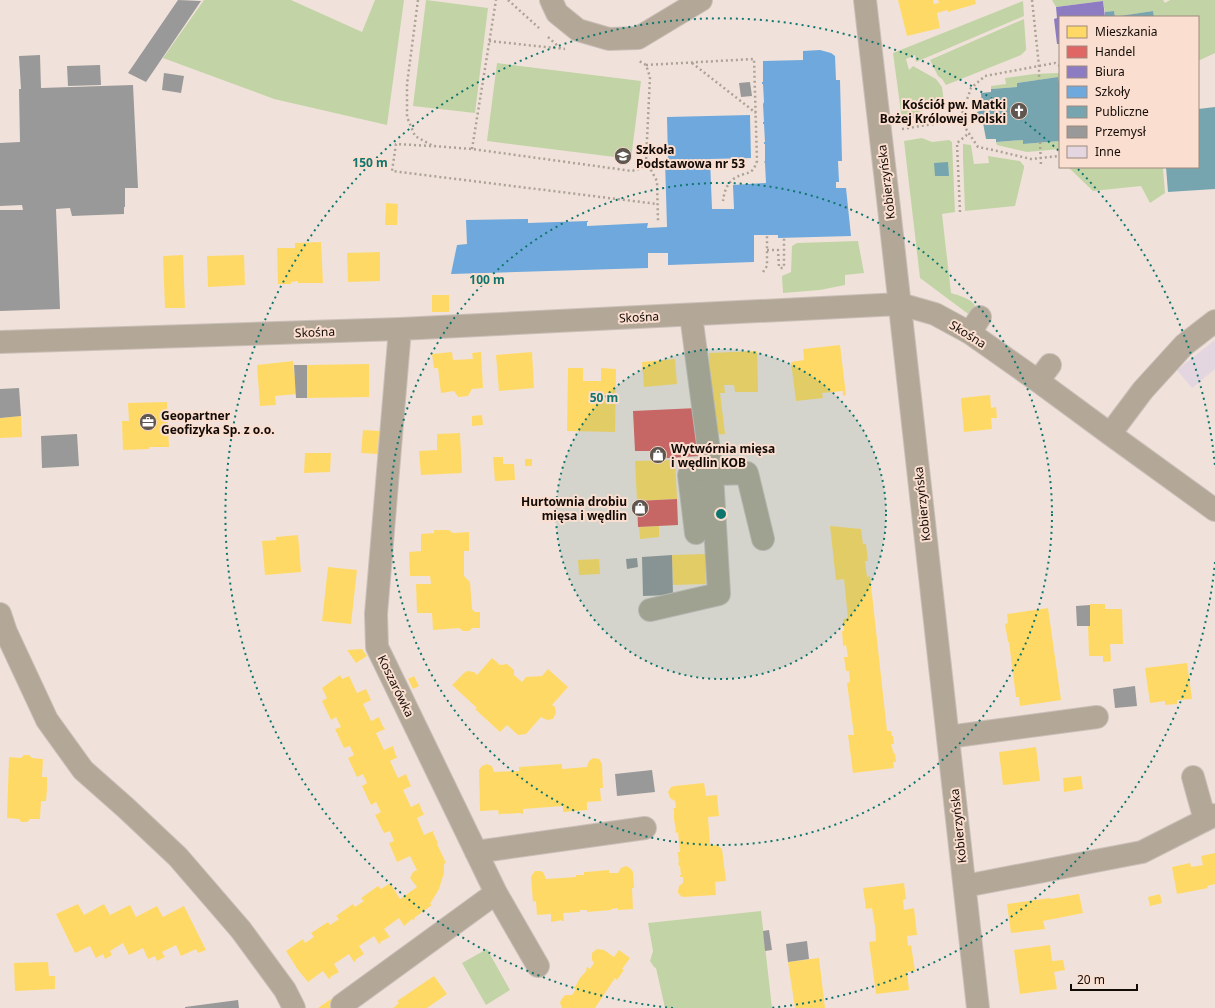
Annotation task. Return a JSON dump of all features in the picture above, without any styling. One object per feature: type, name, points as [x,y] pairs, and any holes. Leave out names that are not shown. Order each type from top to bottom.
[{"type":"street","points":[[551,0],[557,13],[578,30],[609,39],[638,38],[701,0]]},
{"type":"street","name":"Kobierzyńska","points":[[865,0],[978,1008]]},
{"type":"street","name":"Skośna","points":[[0,342],[400,329],[900,304],[975,325],[1044,373],[1110,434],[1215,510]]},
{"type":"street","points":[[650,610],[719,594],[712,474],[691,315]]},
{"type":"street","points":[[1110,434],[1143,390],[1184,345],[1215,321]]},
{"type":"street","name":"Koszarówka","points":[[400,329],[376,614],[377,647],[496,893],[538,966]]},
{"type":"street","points":[[696,533],[689,475],[747,473],[763,538]]},
{"type":"street","points":[[0,614],[6,632],[47,720],[83,770],[178,857],[241,930],[285,990],[294,1008]]},
{"type":"street","points":[[948,737],[1097,717]]},
{"type":"street","points":[[965,886],[1142,852],[1210,817],[1193,777]]},
{"type":"street","points":[[476,852],[645,828]]},
{"type":"street","points":[[342,1005],[496,893]]},
{"type":"path","points":[[418,0],[408,84],[407,117],[415,136],[433,146]]},
{"type":"path","points":[[472,149],[496,0]]},
{"type":"path","points":[[508,0],[561,49]]},
{"type":"path","points":[[1032,0],[1039,66],[1039,80]]},
{"type":"path","points":[[489,41],[568,50]]},
{"type":"path","points":[[634,58],[646,65],[754,59],[757,161],[752,170],[747,174],[734,178],[724,194],[723,201]]},
{"type":"path","points":[[1059,61],[985,76],[971,88],[960,120],[978,147],[1031,159],[1059,156]]},
{"type":"path","points":[[691,63],[756,113]]},
{"type":"path","points":[[1055,63],[1059,65]]},
{"type":"path","points":[[646,65],[650,78],[646,161],[642,168],[632,171],[472,149],[396,144],[392,171],[657,204]]},
{"type":"path","points":[[880,130],[902,129],[977,117]]},
{"type":"path","points":[[960,212],[957,143],[968,134]]},
{"type":"path","points":[[1040,142],[1041,166]]},
{"type":"path","points":[[646,161],[657,181],[658,221]]},
{"type":"path","points":[[763,272],[767,266],[767,235]]},
{"type":"path","points":[[767,250],[778,250],[778,266],[783,268],[784,238]]},
{"type":"green space","points":[[204,0],[291,0],[362,32],[375,0],[404,0],[387,125],[274,99],[163,58]]},
{"type":"green space","points":[[426,0],[488,8],[475,113],[413,106]]},
{"type":"green space","points":[[1052,0],[1163,0],[1165,3],[1170,0],[1215,0],[1215,53],[1199,61],[1199,16],[1154,16],[1153,11],[1115,16],[1114,11],[1105,12],[1103,1],[1056,7]]},
{"type":"green space","points":[[1023,1],[1024,16],[916,62],[915,55],[906,59],[909,70],[913,66],[936,79],[942,87],[944,103],[929,107],[919,112],[919,117],[902,120],[893,53]]},
{"type":"green space","points":[[1024,19],[1026,50],[1021,55],[946,85],[938,76],[930,60]]},
{"type":"green space","points":[[497,63],[641,81],[631,159],[487,141]]},
{"type":"green space","points":[[1058,73],[1059,82],[1058,77],[1017,83],[1017,87],[991,89],[991,86],[1006,84],[1005,78],[1034,74]]},
{"type":"green space","points":[[922,138],[932,142],[949,140],[952,142],[955,212],[942,214],[951,293],[966,298],[974,304],[974,312],[971,316],[920,278],[904,141]]},
{"type":"green space","points":[[1023,140],[1023,144],[1059,141],[1059,149],[1027,152],[997,145],[996,142]]},
{"type":"green space","points":[[963,144],[971,145],[974,164],[989,163],[988,156],[1020,161],[1024,168],[1015,206],[965,211]]},
{"type":"green space","points":[[1069,168],[1163,168],[1165,193],[1150,203],[1141,186],[1093,191]]},
{"type":"green space","points":[[858,241],[864,273],[845,275],[845,285],[820,290],[783,293],[782,276],[791,272],[792,246],[797,243]]},
{"type":"green space","points":[[761,911],[772,1008],[665,1008],[656,968],[650,961],[653,951],[648,923]]},
{"type":"green space","points":[[487,949],[510,990],[486,1005],[462,963]]},
{"type":"building: Mieszkania","points":[[898,0],[933,0],[934,4],[939,3],[938,0],[975,0],[976,4],[948,12],[947,10],[937,13],[940,28],[907,36]]},
{"type":"building: Mieszkania","points":[[386,203],[398,204],[397,225],[385,225]]},
{"type":"building: Mieszkania","points":[[321,242],[323,283],[298,283],[298,281],[291,282],[291,284],[278,284],[277,248],[295,248],[295,243]]},
{"type":"building: Mieszkania","points":[[380,252],[380,281],[348,282],[347,253]]},
{"type":"building: Mieszkania","points":[[183,255],[185,308],[165,308],[163,256]]},
{"type":"building: Mieszkania","points":[[244,255],[245,285],[208,287],[207,256]]},
{"type":"building: Mieszkania","points":[[432,295],[449,295],[449,312],[432,312]]},
{"type":"building: Mieszkania","points":[[840,345],[846,395],[843,396],[843,391],[822,393],[823,398],[796,401],[791,362],[804,360],[803,349]]},
{"type":"building: Mieszkania","points":[[757,351],[758,392],[735,392],[734,385],[724,385],[725,393],[720,393],[725,434],[712,435],[709,353]]},
{"type":"building: Mieszkania","points":[[452,352],[453,360],[473,359],[472,353],[481,352],[483,388],[472,389],[468,396],[458,397],[454,391],[441,393],[438,368],[434,368],[432,354]]},
{"type":"building: Mieszkania","points":[[532,352],[534,388],[499,391],[496,355]]},
{"type":"building: Mieszkania","points":[[675,359],[677,384],[644,387],[642,362]]},
{"type":"building: Mieszkania","points":[[293,361],[297,394],[275,396],[276,405],[260,406],[257,365]]},
{"type":"building: Mieszkania","points":[[369,364],[369,397],[307,398],[307,365]]},
{"type":"building: Mieszkania","points":[[568,368],[583,368],[583,381],[601,381],[601,368],[616,369],[615,432],[567,431]]},
{"type":"building: Mieszkania","points":[[990,395],[991,408],[996,407],[997,418],[991,418],[992,429],[964,432],[961,398]]},
{"type":"building: Mieszkania","points":[[167,402],[169,447],[149,447],[149,449],[123,450],[122,421],[129,421],[128,403]]},
{"type":"building: Mieszkania","points":[[482,415],[483,425],[472,426],[472,416]]},
{"type":"building: Mieszkania","points":[[21,416],[22,437],[0,438],[0,418]]},
{"type":"building: Mieszkania","points":[[363,430],[379,431],[378,454],[361,453]]},
{"type":"building: Mieszkania","points":[[460,433],[462,473],[421,475],[419,451],[437,450],[437,434]]},
{"type":"building: Mieszkania","points":[[305,453],[331,453],[330,472],[304,473]]},
{"type":"building: Mieszkania","points":[[493,457],[503,457],[503,464],[514,464],[515,480],[495,481]]},
{"type":"building: Mieszkania","points":[[525,459],[532,459],[532,466],[525,466]]},
{"type":"building: Mieszkania","points":[[675,460],[677,499],[637,501],[635,461]]},
{"type":"building: Mieszkania","points":[[659,526],[659,537],[640,539],[639,527]]},
{"type":"building: Mieszkania","points":[[830,526],[861,529],[863,544],[866,544],[868,561],[865,561],[867,577],[870,576],[887,731],[891,731],[893,736],[894,744],[891,744],[894,754],[895,753],[896,762],[893,762],[894,768],[853,773],[848,735],[854,735],[847,683],[850,682],[849,671],[846,671],[844,657],[848,657],[846,645],[843,646],[842,631],[844,631],[843,619],[848,618],[844,579],[836,580]]},
{"type":"building: Mieszkania","points":[[434,530],[449,530],[453,533],[469,532],[469,551],[464,551],[464,576],[470,582],[472,609],[475,612],[480,612],[480,628],[472,628],[469,631],[463,631],[459,628],[433,630],[432,613],[417,613],[416,584],[431,584],[430,576],[410,576],[409,552],[421,551],[421,534],[434,533]]},
{"type":"building: Mieszkania","points":[[298,535],[301,572],[265,575],[262,541],[276,540],[276,537]]},
{"type":"building: Mieszkania","points":[[705,554],[706,584],[673,585],[672,555]]},
{"type":"building: Mieszkania","points":[[599,559],[600,574],[579,575],[578,560]]},
{"type":"building: Mieszkania","points":[[328,567],[357,570],[351,624],[322,621]]},
{"type":"building: Mieszkania","points":[[1090,604],[1105,604],[1105,609],[1122,609],[1123,644],[1110,644],[1111,661],[1103,662],[1103,656],[1089,656],[1088,626],[1090,626]]},
{"type":"building: Mieszkania","points":[[1048,608],[1061,700],[1020,706],[1019,697],[1016,697],[1009,642],[1005,624],[1008,623],[1007,614]]},
{"type":"building: Mieszkania","points":[[362,649],[367,656],[356,663],[347,650]]},
{"type":"building: Mieszkania","points":[[492,658],[500,665],[507,664],[514,670],[514,675],[522,682],[526,677],[542,676],[548,669],[568,687],[552,705],[555,707],[556,713],[553,719],[547,720],[541,717],[526,734],[518,735],[507,725],[500,732],[452,685],[467,671],[474,672],[477,675]]},
{"type":"building: Mieszkania","points":[[1187,663],[1192,699],[1177,700],[1177,704],[1165,705],[1165,701],[1150,703],[1145,668]]},
{"type":"building: Mieszkania","points":[[340,675],[342,679],[349,676],[357,693],[366,689],[371,700],[363,704],[371,721],[379,717],[385,729],[376,733],[384,750],[393,746],[396,756],[398,757],[390,761],[398,778],[406,774],[411,786],[403,790],[411,807],[419,803],[423,813],[425,814],[417,818],[424,835],[433,831],[446,863],[444,864],[444,873],[439,889],[430,904],[432,905],[404,926],[399,918],[384,929],[390,937],[380,942],[381,943],[379,944],[374,936],[359,946],[364,954],[355,960],[356,961],[354,962],[349,954],[334,964],[339,972],[330,977],[331,978],[329,979],[323,971],[308,982],[298,970],[286,951],[303,939],[305,943],[314,937],[311,933],[328,922],[330,925],[339,919],[336,916],[353,904],[355,907],[364,901],[361,898],[378,886],[381,889],[390,883],[400,899],[417,887],[410,878],[413,872],[417,870],[410,856],[397,862],[389,843],[394,841],[390,831],[384,833],[375,815],[381,812],[376,802],[371,805],[362,786],[367,783],[363,774],[357,777],[348,758],[354,755],[350,746],[344,748],[335,729],[341,727],[336,717],[331,720],[322,701],[327,698],[322,688]]},
{"type":"building: Mieszkania","points":[[414,676],[419,686],[413,689],[408,679]]},
{"type":"building: Mieszkania","points":[[1036,747],[1040,781],[1003,785],[999,752]]},
{"type":"building: Mieszkania","points":[[24,755],[29,755],[32,758],[43,759],[42,777],[47,777],[47,789],[46,801],[41,801],[40,819],[30,819],[27,822],[21,822],[19,819],[7,818],[9,757],[21,758]]},
{"type":"building: Mieszkania","points":[[593,758],[599,759],[602,764],[603,788],[600,788],[601,801],[587,802],[587,810],[563,812],[563,806],[523,809],[523,814],[499,815],[498,810],[480,811],[479,770],[482,766],[487,764],[492,766],[494,772],[519,771],[519,767],[562,764],[562,769],[587,767],[589,761]]},
{"type":"building: Mieszkania","points":[[1081,776],[1083,789],[1064,792],[1063,778]]},
{"type":"building: Mieszkania","points":[[704,783],[706,796],[717,795],[719,816],[708,817],[710,845],[717,845],[722,849],[726,881],[715,882],[716,895],[682,897],[678,893],[679,886],[683,883],[683,877],[680,877],[680,866],[678,863],[677,852],[680,852],[678,832],[676,833],[675,831],[673,808],[676,808],[675,801],[670,798],[668,792],[671,787],[674,786]]},
{"type":"building: Mieszkania","points":[[1215,853],[1215,884],[1207,886],[1208,888],[1177,894],[1172,867],[1190,863],[1191,867],[1203,865],[1201,856]]},
{"type":"building: Mieszkania","points":[[626,866],[633,872],[633,909],[618,910],[618,908],[587,912],[587,910],[580,910],[580,912],[563,913],[564,921],[551,922],[551,914],[537,915],[536,901],[533,902],[531,877],[535,871],[543,872],[546,879],[576,877],[576,875],[584,875],[584,872],[609,870],[609,873],[618,873],[621,868]]},
{"type":"building: Mieszkania","points":[[904,883],[906,899],[903,900],[904,910],[914,908],[917,935],[907,936],[908,946],[911,945],[915,971],[907,972],[909,990],[876,994],[869,942],[876,941],[875,926],[872,908],[866,909],[863,888]]},
{"type":"building: Mieszkania","points":[[1079,894],[1083,913],[1043,921],[1045,929],[1011,933],[1007,904]]},
{"type":"building: Mieszkania","points":[[1160,894],[1162,903],[1150,906],[1148,897]]},
{"type":"building: Mieszkania","points":[[78,904],[84,915],[104,904],[110,915],[130,905],[136,917],[157,906],[163,917],[184,906],[206,950],[198,953],[196,949],[181,956],[176,945],[162,952],[165,957],[157,961],[155,956],[148,959],[143,948],[129,955],[123,943],[110,951],[112,955],[105,959],[103,954],[96,958],[90,946],[75,953],[56,914]]},
{"type":"building: Mieszkania","points":[[1050,945],[1052,961],[1063,960],[1065,970],[1054,972],[1057,989],[1020,994],[1014,950]]},
{"type":"building: Mieszkania","points":[[597,949],[604,950],[614,957],[619,950],[630,958],[622,969],[624,970],[617,980],[615,978],[595,1008],[562,1008],[560,1003],[561,1000],[565,995],[572,995],[576,989],[574,987],[587,970],[587,967],[590,969],[594,963],[592,960],[592,953]]},
{"type":"building: Mieszkania","points":[[819,958],[825,1008],[795,1008],[788,962]]},
{"type":"building: Mieszkania","points":[[48,962],[49,976],[55,976],[55,989],[15,991],[14,963]]},
{"type":"building: Mieszkania","points":[[434,976],[447,994],[427,1008],[393,1008],[399,1003],[397,1001]]},
{"type":"building: Mieszkania","points":[[331,999],[338,1008],[318,1008]]},
{"type":"building: Handel","points":[[697,408],[700,456],[651,459],[650,451],[635,451],[633,411]]},
{"type":"building: Handel","points":[[677,499],[678,525],[638,527],[637,501]]},
{"type":"building: Biura","points":[[1103,1],[1105,16],[1059,16],[1059,44],[1057,44],[1054,19],[1057,18],[1056,7]]},
{"type":"building: Szkoły","points":[[820,50],[831,53],[835,56],[836,80],[840,80],[842,161],[838,161],[839,182],[836,182],[836,188],[846,188],[851,236],[778,238],[778,235],[754,235],[754,262],[668,265],[668,253],[648,253],[648,268],[451,274],[457,245],[467,244],[466,220],[528,219],[528,223],[588,221],[587,226],[648,223],[647,228],[667,227],[665,160],[668,160],[667,117],[750,115],[751,158],[710,159],[712,209],[734,209],[733,185],[766,183],[763,124],[764,102],[762,84],[763,61],[803,60],[803,51]]},
{"type":"building: Publiczne","points":[[1114,11],[1115,16],[1105,16],[1105,12]]},
{"type":"building: Publiczne","points":[[1153,11],[1154,16],[1120,16]]},
{"type":"building: Publiczne","name":"Kościół pw. Matki Bożej Królowej Polski","points":[[1058,77],[1059,141],[1023,144],[1023,140],[996,142],[996,139],[986,139],[983,123],[978,122],[976,114],[982,110],[981,93],[991,92],[991,89],[1017,87],[1017,83]]},
{"type":"building: Publiczne","points":[[1215,107],[1215,189],[1168,192],[1166,168],[1199,168],[1199,109]]},
{"type":"building: Publiczne","points":[[948,162],[949,176],[935,176],[934,163]]},
{"type":"building: Przemysł","points":[[178,0],[201,1],[146,82],[128,73]]},
{"type":"building: Przemysł","points":[[40,55],[41,88],[133,85],[138,188],[125,188],[124,214],[72,216],[70,208],[56,209],[60,309],[0,311],[0,210],[23,210],[22,205],[0,206],[0,143],[20,142],[19,89],[21,89],[19,56]]},
{"type":"building: Przemysł","points":[[100,65],[101,85],[68,86],[67,66]]},
{"type":"building: Przemysł","points":[[164,73],[184,76],[181,93],[162,90]]},
{"type":"building: Przemysł","points":[[750,82],[752,96],[741,97],[739,83]]},
{"type":"building: Przemysł","points":[[294,365],[307,365],[307,398],[296,398]]},
{"type":"building: Przemysł","points":[[19,388],[21,416],[0,418],[0,389]]},
{"type":"building: Przemysł","points":[[77,434],[79,466],[42,468],[41,436]]},
{"type":"building: Przemysł","points":[[672,555],[673,595],[643,596],[642,557]]},
{"type":"building: Przemysł","points":[[637,558],[638,567],[627,569],[626,559]]},
{"type":"building: Przemysł","points":[[1090,605],[1090,626],[1077,626],[1076,606]]},
{"type":"building: Przemysł","points":[[1135,686],[1137,706],[1115,708],[1113,689]]},
{"type":"building: Przemysł","points":[[652,770],[655,792],[617,796],[615,774]]},
{"type":"building: Przemysł","points":[[769,930],[772,950],[765,951],[763,931]]},
{"type":"building: Przemysł","points":[[807,941],[809,959],[788,962],[786,944]]},
{"type":"building: Przemysł","points":[[238,1000],[239,1008],[185,1008],[185,1007]]},
{"type":"building: Inne","points":[[1215,340],[1215,369],[1192,388],[1177,370]]},
{"type":"place","name":"Kościół pw. Matki Bożej Królowej Polski","points":[[1019,111]]},
{"type":"place","name":"Szkoła Podstawowa nr 53","points":[[623,156]]},
{"type":"place","name":"Geopartner Geofizyka Sp. z o.o.","points":[[148,422]]},
{"type":"place","name":"Wytwórnia mięsa i wędlin KOB","points":[[658,455]]},
{"type":"place","name":"Hurtownia drobiu mięsa i wędlin","points":[[640,508]]}]
